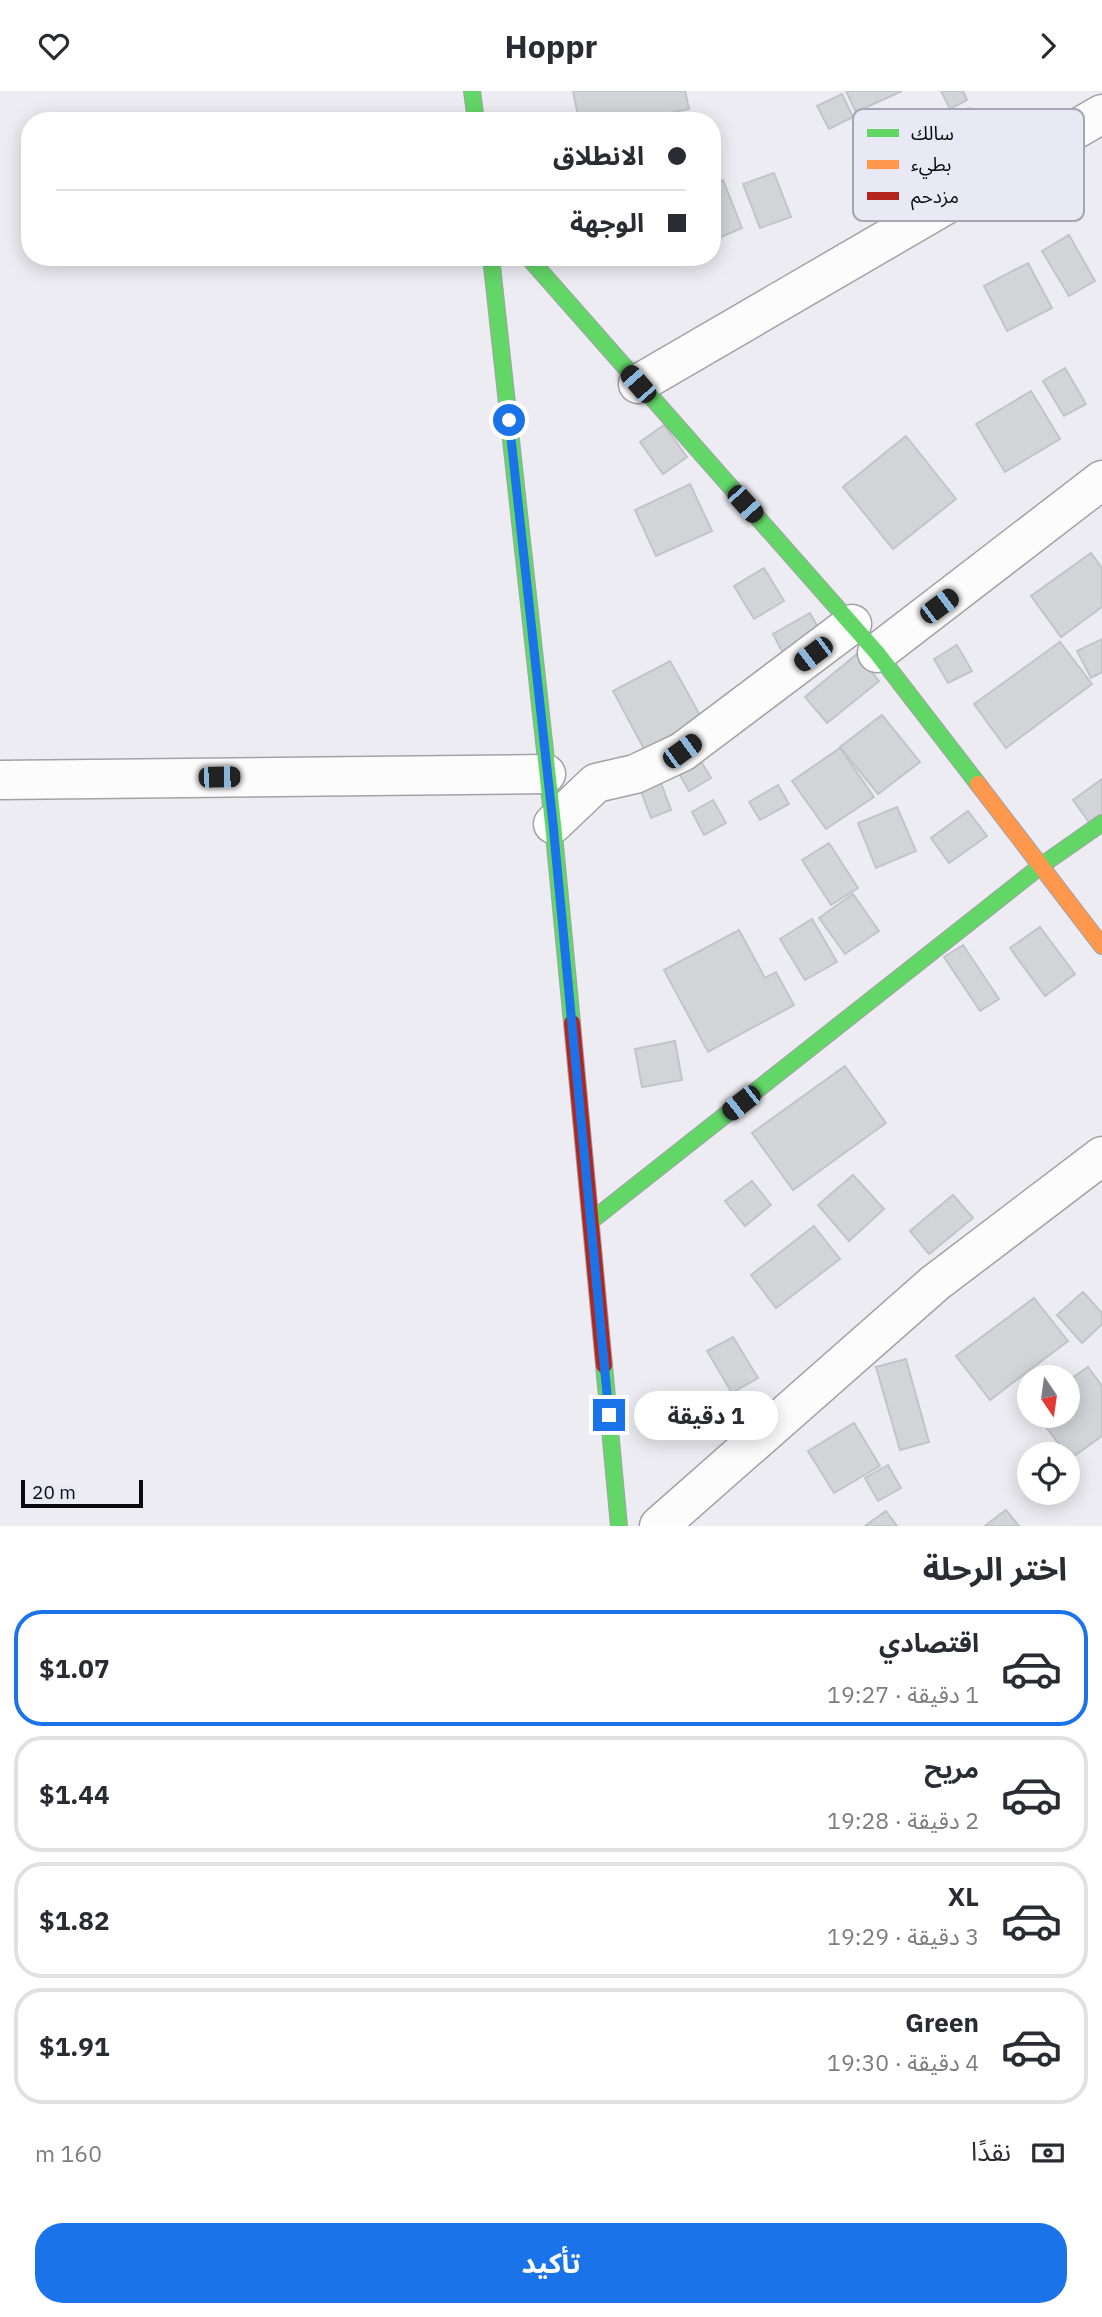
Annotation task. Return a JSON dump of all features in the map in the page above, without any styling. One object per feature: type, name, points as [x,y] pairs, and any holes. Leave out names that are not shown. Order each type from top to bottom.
[{"type":"street","points":[[472,91],[475,112]]},
{"type":"street","points":[[1084,124],[1102,114]]},
{"type":"street","points":[[638,384],[918,221]]},
{"type":"street","points":[[492,266],[553,824],[619,1526]]},
{"type":"street","points":[[536,266],[877,653],[1102,946]]},
{"type":"street","points":[[877,653],[1102,480]]},
{"type":"street","points":[[553,824],[596,783],[635,774],[682,751],[852,624]]},
{"type":"street","points":[[0,780],[546,774]]},
{"type":"street","points":[[591,1221],[1042,866],[1102,823]]},
{"type":"street","points":[[659,1526],[935,1283],[1102,1156]]},
{"type":"building","points":[[573,91],[685,91],[689,109],[675,112],[577,112]]},
{"type":"building","points":[[846,91],[902,91],[863,109],[855,109]]},
{"type":"building","points":[[941,91],[963,91],[967,100],[950,109]]},
{"type":"building","points":[[842,94],[853,117],[829,129],[817,106]]},
{"type":"building","points":[[774,173],[791,217],[760,228],[743,184]]},
{"type":"building","points":[[723,180],[742,228],[721,237]]},
{"type":"building","points":[[1069,235],[1095,281],[1069,296],[1042,251]]},
{"type":"building","points":[[1028,263],[1052,308],[1007,331],[984,286]]},
{"type":"building","points":[[1065,368],[1086,404],[1064,416],[1043,381]]},
{"type":"building","points":[[1031,391],[1060,439],[1005,472],[976,424]]},
{"type":"building","points":[[664,425],[687,457],[663,474],[640,442]]},
{"type":"building","points":[[906,436],[956,499],[893,549],[843,487]]},
{"type":"building","points":[[690,484],[712,531],[656,556],[635,510]]},
{"type":"building","points":[[1091,553],[1102,568],[1102,607],[1061,637],[1031,596]]},
{"type":"building","points":[[764,568],[784,601],[754,619],[734,586]]},
{"type":"building","points":[[810,613],[825,640],[787,661],[773,634]]},
{"type":"building","points":[[1102,639],[1102,672],[1091,678],[1077,651]]},
{"type":"building","points":[[1060,642],[1092,684],[1006,748],[974,704]]},
{"type":"building","points":[[957,645],[972,671],[948,683],[934,659]]},
{"type":"building","points":[[857,654],[879,681],[827,723],[805,697]]},
{"type":"building","points":[[670,661],[702,719],[644,749],[613,691]]},
{"type":"building","points":[[882,715],[920,762],[878,794],[840,747]]},
{"type":"building","points":[[840,748],[874,797],[826,829],[792,781]]},
{"type":"building","points":[[696,753],[711,778],[689,791],[674,765]]},
{"type":"building","points":[[658,775],[671,810],[651,818],[638,783]]},
{"type":"building","points":[[1102,779],[1102,822],[1093,828],[1073,800]]},
{"type":"building","points":[[778,785],[789,804],[760,820],[749,802]]},
{"type":"building","points":[[713,800],[726,823],[704,835],[692,812]]},
{"type":"building","points":[[897,807],[916,851],[876,868],[858,823]]},
{"type":"building","points":[[968,811],[987,836],[949,863],[931,838]]},
{"type":"building","points":[[829,843],[858,888],[831,905],[802,860]]},
{"type":"building","points":[[853,894],[879,931],[845,954],[819,918]]},
{"type":"building","points":[[812,919],[837,962],[805,980],[780,939]]},
{"type":"building","points":[[1040,927],[1075,974],[1045,996],[1010,948]]},
{"type":"building","points":[[739,930],[765,978],[776,972],[794,1005],[708,1052],[664,970]]},
{"type":"building","points":[[963,945],[999,999],[980,1011],[944,957]]},
{"type":"building","points":[[675,1041],[682,1080],[642,1087],[635,1049]]},
{"type":"building","points":[[845,1066],[886,1123],[793,1190],[752,1133]]},
{"type":"building","points":[[853,1175],[884,1209],[849,1241],[818,1205]]},
{"type":"building","points":[[752,1181],[771,1205],[745,1226],[725,1201]]},
{"type":"building","points":[[953,1195],[973,1218],[929,1254],[910,1231]]},
{"type":"building","points":[[814,1226],[840,1259],[776,1308],[751,1275]]},
{"type":"building","points":[[1083,1292],[1102,1313],[1102,1324],[1082,1343],[1057,1315]]},
{"type":"building","points":[[1034,1298],[1068,1341],[1036,1365],[1017,1365],[1017,1380],[990,1400],[956,1356]]},
{"type":"building","points":[[733,1337],[758,1378],[732,1393],[707,1351]]},
{"type":"building","points":[[906,1359],[929,1442],[900,1450],[876,1367]]},
{"type":"building","points":[[1088,1367],[1102,1386],[1102,1436],[1080,1452],[1080,1442],[1057,1442],[1047,1428],[1080,1428],[1080,1373]]},
{"type":"building","points":[[854,1423],[880,1466],[834,1493],[808,1451]]},
{"type":"building","points":[[888,1465],[901,1488],[878,1501],[865,1478]]},
{"type":"building","points":[[1006,1510],[1019,1526],[985,1526]]},
{"type":"building","points":[[886,1511],[897,1526],[865,1526]]},
{"type":"traffic: fast","points":[[472,91],[475,112]]},
{"type":"traffic: fast","points":[[492,266],[572,1023]]},
{"type":"traffic: fast","points":[[536,266],[877,653],[978,784]]},
{"type":"traffic: fast","points":[[591,1221],[1042,865],[1102,823]]},
{"type":"traffic: fast","points":[[604,1365],[619,1526]]},
{"type":"traffic: slow","points":[[978,784],[1102,946]]},
{"type":"traffic: jam","points":[[572,1023],[604,1365]]},
{"type":"route","points":[[509,420],[553,824],[609,1415]]}]
